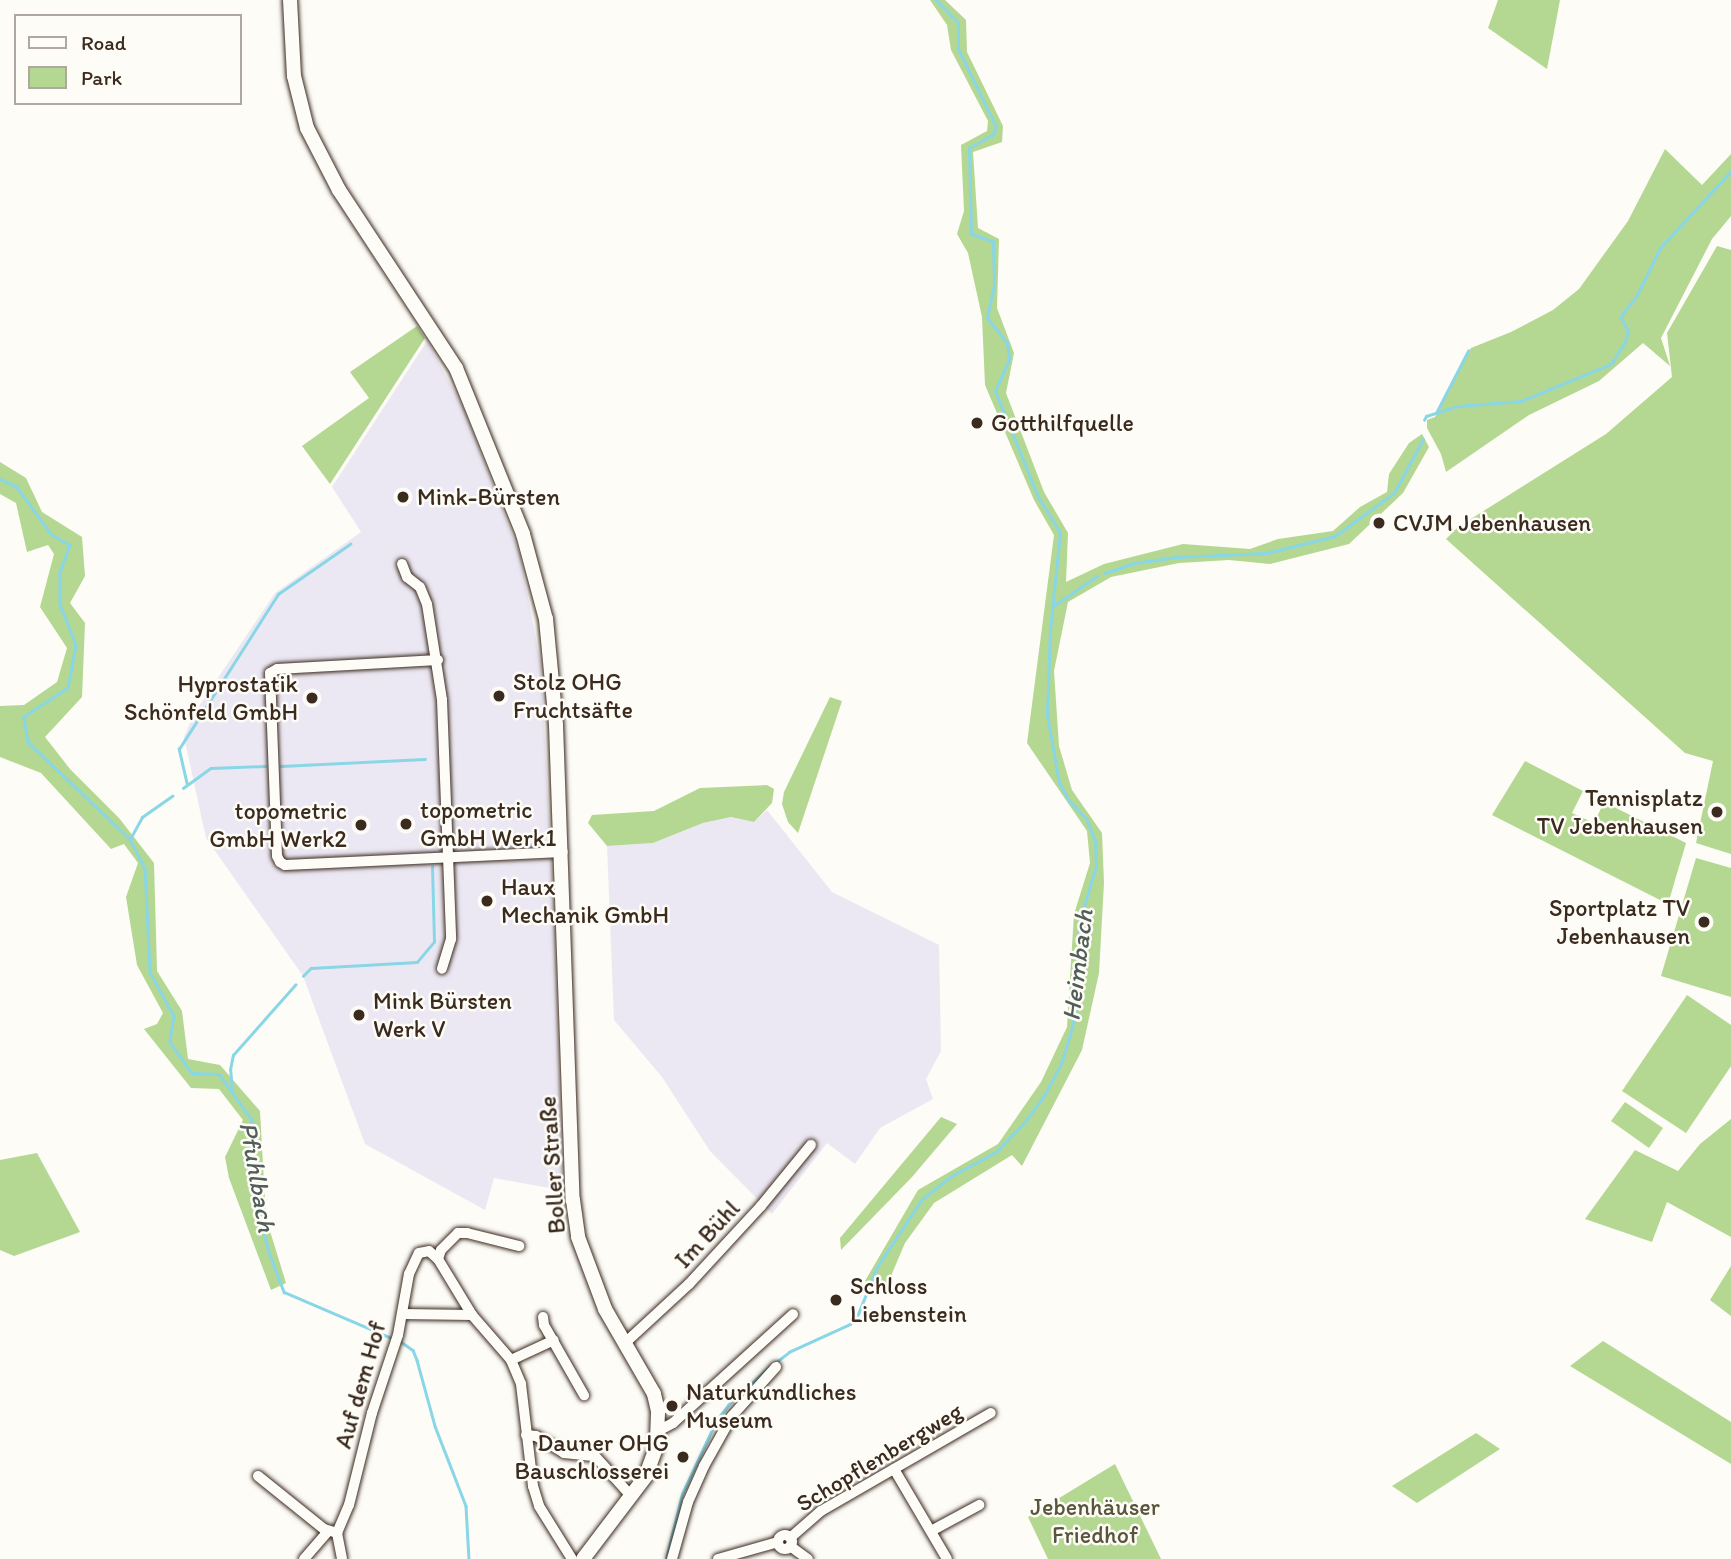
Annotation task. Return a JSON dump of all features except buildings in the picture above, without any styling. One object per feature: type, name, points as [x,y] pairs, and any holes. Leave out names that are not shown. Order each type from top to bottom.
[{"type":"main road","name":"Boller Straße","points":[[290,0],[294,76],[307,128],[340,190],[456,368],[523,534],[546,619],[552,654],[563,852],[573,1200],[578,1237],[590,1273],[654,1394],[658,1431],[652,1462],[632,1497],[583,1559]]},
{"type":"street","points":[[402,564],[407,577],[420,587],[427,604],[438,660],[450,939],[442,969]]},
{"type":"street","points":[[438,660],[277,669],[270,673],[277,856],[285,865],[563,852]]},
{"type":"street","name":"Im Bühl","points":[[625,1343],[689,1284],[761,1206],[811,1145]]},
{"type":"street","points":[[519,1246],[458,1233],[441,1250],[439,1259],[472,1315],[511,1360],[521,1384],[533,1486],[539,1506],[572,1559]]},
{"type":"street","name":"Auf dem Hof","points":[[332,1532],[349,1505],[372,1413],[397,1339],[410,1274],[419,1253],[424,1250],[439,1259]]},
{"type":"street","points":[[401,1314],[472,1315]]},
{"type":"street","points":[[658,1431],[673,1423],[793,1314]]},
{"type":"street","points":[[542,1317],[584,1395]]},
{"type":"street","points":[[511,1360],[554,1340]]},
{"type":"street","points":[[672,1559],[688,1502],[704,1466],[732,1416],[776,1367]]},
{"type":"street","name":"Schopflenbergweg","points":[[790,1542],[821,1511],[991,1413]]},
{"type":"street","points":[[526,1435],[536,1436],[564,1453],[595,1456],[632,1497]]},
{"type":"street","points":[[894,1469],[947,1559]]},
{"type":"street","points":[[258,1476],[332,1532],[342,1559]]},
{"type":"street","points":[[931,1531],[979,1505]]},
{"type":"street","points":[[304,1559],[332,1532]]},
{"type":"street","points":[[718,1559],[778,1542],[784,1536],[808,1559]]},
{"type":"shaded area","points":[[427,341],[463,407],[520,555],[541,666],[555,936],[562,1179],[549,1188],[494,1178],[485,1210],[365,1144],[303,976],[206,838],[184,737],[195,712],[275,593],[361,532],[332,487]]},
{"type":"shaded area","points":[[767,810],[832,892],[939,945],[941,1051],[926,1079],[933,1099],[880,1128],[855,1164],[827,1143],[772,1214],[710,1151],[662,1077],[614,1020],[607,846],[653,843],[703,823],[731,817],[754,822]]},
{"type":"green space","points":[[930,0],[945,0],[966,20],[967,52],[1003,126],[1002,142],[973,152],[978,228],[999,239],[997,308],[1014,353],[1006,393],[1044,492],[1068,533],[1066,582],[1104,564],[1183,544],[1250,549],[1278,539],[1333,531],[1360,507],[1387,492],[1389,474],[1409,443],[1422,434],[1429,447],[1403,493],[1349,544],[1270,564],[1229,560],[1179,563],[1111,577],[1068,602],[1054,671],[1059,746],[1072,790],[1102,833],[1104,883],[1099,973],[1082,1050],[1022,1166],[1012,1155],[934,1203],[905,1243],[885,1290],[865,1281],[918,1190],[998,1144],[1041,1082],[1067,1027],[1074,914],[1090,863],[1087,831],[1027,743],[1054,535],[1034,500],[985,385],[982,317],[968,253],[957,234],[964,211],[961,145],[987,131],[988,121],[951,50],[947,25]]},
{"type":"green space","points":[[1498,0],[1560,0],[1547,69],[1488,28]]},
{"type":"green space","points":[[1665,149],[1702,185],[1731,154],[1731,216],[1712,239],[1661,338],[1670,366],[1643,343],[1599,381],[1529,415],[1446,472],[1441,454],[1427,428],[1427,420],[1435,417],[1471,348],[1511,332],[1553,310],[1579,289],[1628,221]]},
{"type":"green space","points":[[1717,246],[1731,250],[1731,854],[1696,843],[1713,761],[1685,753],[1446,539],[1458,527],[1606,434],[1672,377],[1667,333]]},
{"type":"green space","points":[[417,326],[425,338],[330,484],[302,446],[369,398],[350,372]]},
{"type":"green space","points":[[0,462],[26,478],[42,512],[82,537],[85,576],[70,603],[85,623],[82,697],[45,737],[70,769],[119,818],[154,863],[157,971],[182,1011],[188,1059],[220,1065],[260,1111],[266,1218],[286,1283],[271,1290],[229,1178],[225,1157],[243,1120],[219,1089],[191,1088],[144,1029],[157,1024],[163,1013],[137,965],[126,897],[138,863],[124,844],[111,849],[41,773],[0,757],[0,706],[24,705],[57,682],[67,648],[40,607],[54,554],[48,545],[27,552],[16,503],[0,494]]},
{"type":"green space","points":[[830,697],[842,701],[798,833],[788,822],[782,804],[784,792]]},
{"type":"green space","points":[[1525,761],[1583,791],[1572,813],[1594,823],[1604,802],[1686,843],[1668,904],[1492,815]]},
{"type":"green space","points":[[767,785],[774,789],[772,803],[754,822],[731,817],[703,823],[653,843],[607,846],[588,823],[592,815],[654,811],[700,788]]},
{"type":"green space","name":"Sportplatz TV Jebenhausen","points":[[1696,858],[1731,868],[1731,997],[1661,976]]},
{"type":"green space","points":[[1687,995],[1731,1025],[1731,1066],[1686,1133],[1622,1091]]},
{"type":"green space","points":[[1625,1102],[1663,1128],[1649,1148],[1611,1121]]},
{"type":"green space","points":[[941,1117],[957,1124],[912,1177],[841,1250],[840,1238]]},
{"type":"green space","points":[[1731,1119],[1731,1237],[1667,1202],[1652,1242],[1585,1219],[1635,1150],[1678,1171],[1700,1144]]},
{"type":"green space","points":[[37,1153],[80,1232],[14,1256],[0,1250],[0,1160]]},
{"type":"green space","points":[[1731,1266],[1731,1316],[1710,1300]]},
{"type":"green space","points":[[1603,1341],[1731,1422],[1731,1464],[1570,1366]]},
{"type":"green space","points":[[1476,1433],[1500,1449],[1417,1503],[1392,1486]]},
{"type":"green space","name":"Jebenhäuser Friedhof","points":[[1115,1464],[1161,1559],[1048,1559],[1028,1517]]},
{"type":"waterway","name":"Heimbach","points":[[775,1363],[789,1352],[850,1324],[858,1314],[877,1267],[922,1199],[953,1175],[996,1152],[1024,1123],[1045,1094],[1061,1064],[1071,1032],[1078,998],[1079,923],[1096,866],[1095,841],[1086,819],[1069,801],[1059,783],[1047,715],[1050,631],[1060,533],[1038,497],[995,391],[1009,359],[1007,343],[987,318],[994,284],[993,242],[971,234],[969,148],[993,134],[996,127],[958,49],[958,23],[936,0]]},
{"type":"waterway","points":[[1424,420],[1426,416],[1458,406],[1521,401],[1611,364],[1625,342],[1628,331],[1621,318],[1623,313],[1636,297],[1660,248],[1731,171]]},
{"type":"waterway","points":[[1436,413],[1468,351]]},
{"type":"waterway","points":[[1105,573],[1134,563],[1176,557],[1266,553],[1335,536],[1394,493],[1423,439]]},
{"type":"waterway","name":"Pfuhlbach","points":[[0,479],[17,487],[51,534],[70,545],[60,573],[60,604],[76,645],[68,688],[24,717],[28,742],[130,839],[145,868],[150,972],[174,1016],[170,1042],[192,1073],[219,1074],[252,1120],[249,1150],[256,1203],[269,1252],[284,1292],[394,1339]]},
{"type":"waterway","points":[[187,785],[179,749],[278,594],[350,544]]},
{"type":"waterway","points":[[1052,607],[1097,576]]},
{"type":"waterway","points":[[281,766],[425,759]]},
{"type":"waterway","points":[[183,788],[211,768],[265,766]]},
{"type":"waterway","points":[[130,839],[142,817],[172,796]]},
{"type":"waterway","points":[[303,976],[311,968],[417,962],[434,942],[432,867]]},
{"type":"waterway","points":[[232,1091],[230,1070],[233,1055],[295,985]]},
{"type":"waterway","name":"Pfuhlbach","points":[[400,1341],[413,1350],[435,1426],[466,1506],[469,1559]]},
{"type":"waterway","name":"Heimbach","points":[[666,1559],[682,1494],[716,1421],[728,1405],[769,1367]]},
{"type":"place","name":"Gotthilfquelle","points":[[977,423]]},
{"type":"place","name":"Mink-Bürsten","points":[[403,497]]},
{"type":"place","name":"CVJM Jebenhausen","points":[[1379,523]]},
{"type":"place","name":"Stolz OHG Fruchtsäfte","points":[[499,696]]},
{"type":"place","name":"Hyprostatik Schönfeld GmbH","points":[[312,698]]},
{"type":"place","name":"Tennisplatz TV Jebenhausen","points":[[1717,812]]},
{"type":"place","name":"topometric GmbH Werk1","points":[[406,824]]},
{"type":"place","name":"topometric GmbH Werk2","points":[[361,825]]},
{"type":"place","name":"Haux Mechanik GmbH","points":[[487,901]]},
{"type":"place","name":"Sportplatz TV Jebenhausen","points":[[1704,922]]},
{"type":"place","name":"Mink Bürsten Werk V","points":[[359,1015]]},
{"type":"place","name":"Schloss Liebenstein","points":[[836,1300]]},
{"type":"place","name":"Naturkundliches Museum","points":[[672,1406]]},
{"type":"place","name":"Dauner OHG Bauschlosserei","points":[[683,1457]]}]
